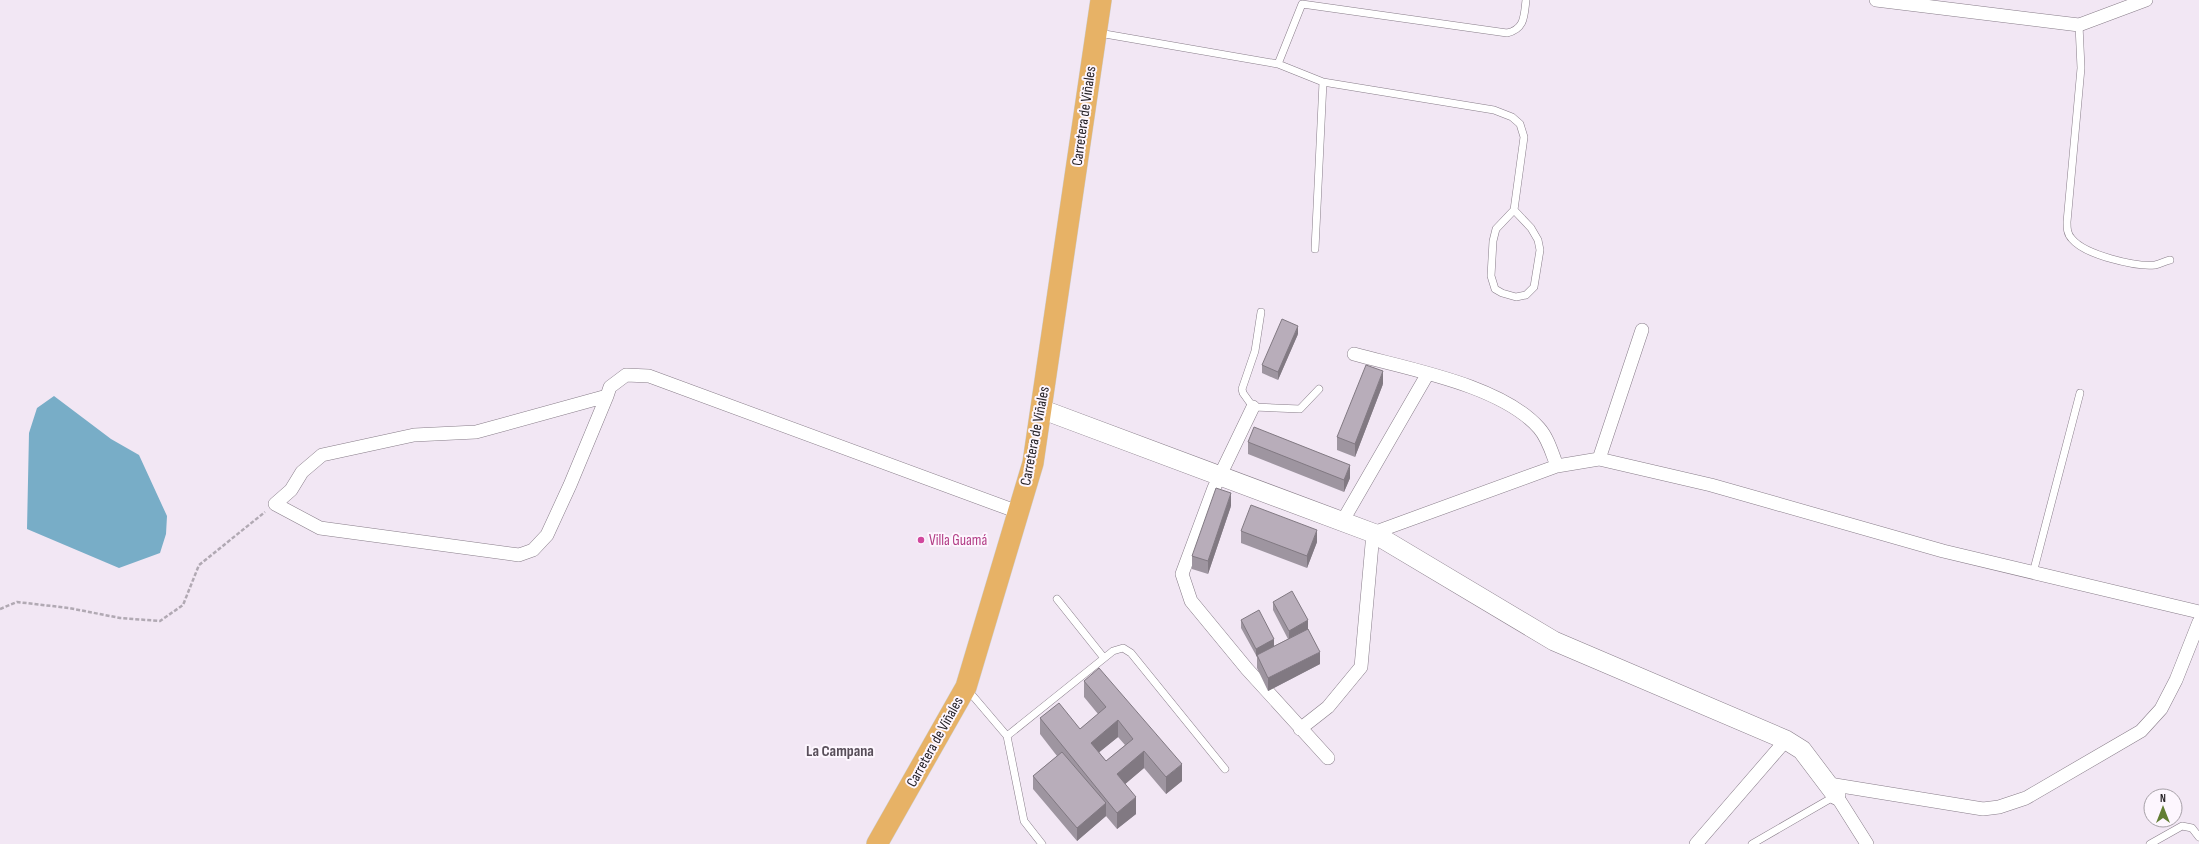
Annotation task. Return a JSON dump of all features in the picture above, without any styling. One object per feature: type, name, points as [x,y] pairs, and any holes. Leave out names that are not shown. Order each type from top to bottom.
[{"type":"main road","name":"Carretera de Viñales","points":[[877,844],[966,687],[1033,463],[1101,0]]},
{"type":"street","points":[[1876,0],[2079,25],[2146,0]]},
{"type":"street","points":[[1599,459],[1642,330]]},
{"type":"street","points":[[1354,354],[1464,384],[1494,396],[1528,417],[1540,429],[1548,442],[1557,466]]},
{"type":"street","points":[[607,396],[476,432],[414,435],[322,455],[302,472],[291,490],[275,504],[320,528],[519,555],[533,550],[547,534],[570,485],[607,396],[610,387],[626,375],[649,376],[1018,512]]},
{"type":"street","points":[[1342,522],[1427,375]]},
{"type":"street","points":[[1253,407],[1220,476],[1182,574],[1192,600],[1247,669],[1328,758]]},
{"type":"street","points":[[1041,409],[1373,533],[1554,641],[1786,740],[1802,750],[1833,790],[1867,844]]},
{"type":"street","points":[[1373,533],[1557,466],[1599,459],[1710,485],[1943,551],[2199,612]]},
{"type":"street","points":[[1300,728],[1328,707],[1361,666],[1373,533]]},
{"type":"street","points":[[1833,790],[1983,809],[1999,807],[2026,798],[2141,731],[2161,709],[2176,680],[2199,622]]},
{"type":"street","points":[[1696,844],[1786,740]]},
{"type":"lane","points":[[1278,64],[1303,2],[1507,33],[1515,32],[1523,23],[1526,0]]},
{"type":"lane","points":[[2079,25],[2081,68],[2067,222],[2068,232],[2077,244],[2105,257],[2143,265],[2157,265],[2170,260]]},
{"type":"lane","points":[[1096,32],[1278,64],[1323,82],[1494,110],[1512,117],[1520,124],[1524,137],[1514,210],[1496,230],[1493,241],[1491,276],[1495,289],[1502,293],[1516,297],[1526,296],[1534,287],[1540,250],[1538,240],[1531,228],[1514,210]]},
{"type":"lane","points":[[1315,250],[1323,82]]},
{"type":"lane","points":[[1261,312],[1255,351],[1242,389],[1253,407],[1300,409],[1319,389]]},
{"type":"lane","points":[[2033,573],[2080,393]]},
{"type":"lane","points":[[1057,599],[1104,658]]},
{"type":"lane","points":[[1007,736],[1104,658],[1119,649],[1128,650],[1225,769]]},
{"type":"lane","points":[[966,687],[1007,736],[1024,821],[1042,844]]},
{"type":"lane","points":[[1752,844],[1833,790]]},
{"type":"lane","points":[[2150,844],[2182,826],[2192,828],[2199,837]]},
{"type":"path","points":[[0,609],[17,602],[69,608],[120,618],[160,621],[183,605],[199,565],[275,504]]},
{"type":"water","points":[[54,396],[111,439],[139,455],[167,516],[166,534],[160,553],[119,568],[27,529],[29,433],[37,408]]},
{"type":"building","points":[[1282,319],[1298,326],[1278,372],[1262,365]]},
{"type":"building","points":[[1366,365],[1383,371],[1355,444],[1337,437]]},
{"type":"building","points":[[1254,427],[1350,465],[1344,480],[1248,442]]},
{"type":"building","points":[[1216,488],[1231,493],[1208,561],[1192,556]]},
{"type":"building","points":[[1251,505],[1317,530],[1307,556],[1241,531]]},
{"type":"building","points":[[1292,591],[1308,620],[1289,631],[1273,602]]},
{"type":"building","points":[[1259,610],[1274,639],[1256,649],[1241,620]]},
{"type":"building","points":[[1308,629],[1320,652],[1268,678],[1257,655]]},
{"type":"building","points":[[1099,668],[1182,764],[1166,777],[1144,751],[1117,774],[1136,797],[1117,813],[1040,718],[1059,703],[1080,729],[1106,707],[1084,681]],"holes":[[[1118,720],[1133,739],[1106,761],[1091,743]]]},
{"type":"building","points":[[1062,752],[1106,803],[1077,828],[1033,776]]},
{"type":"place","name":"Villa Guamá","points":[[921,540]]},
{"type":"district","name":"La Campana","points":[[840,751]]}]
